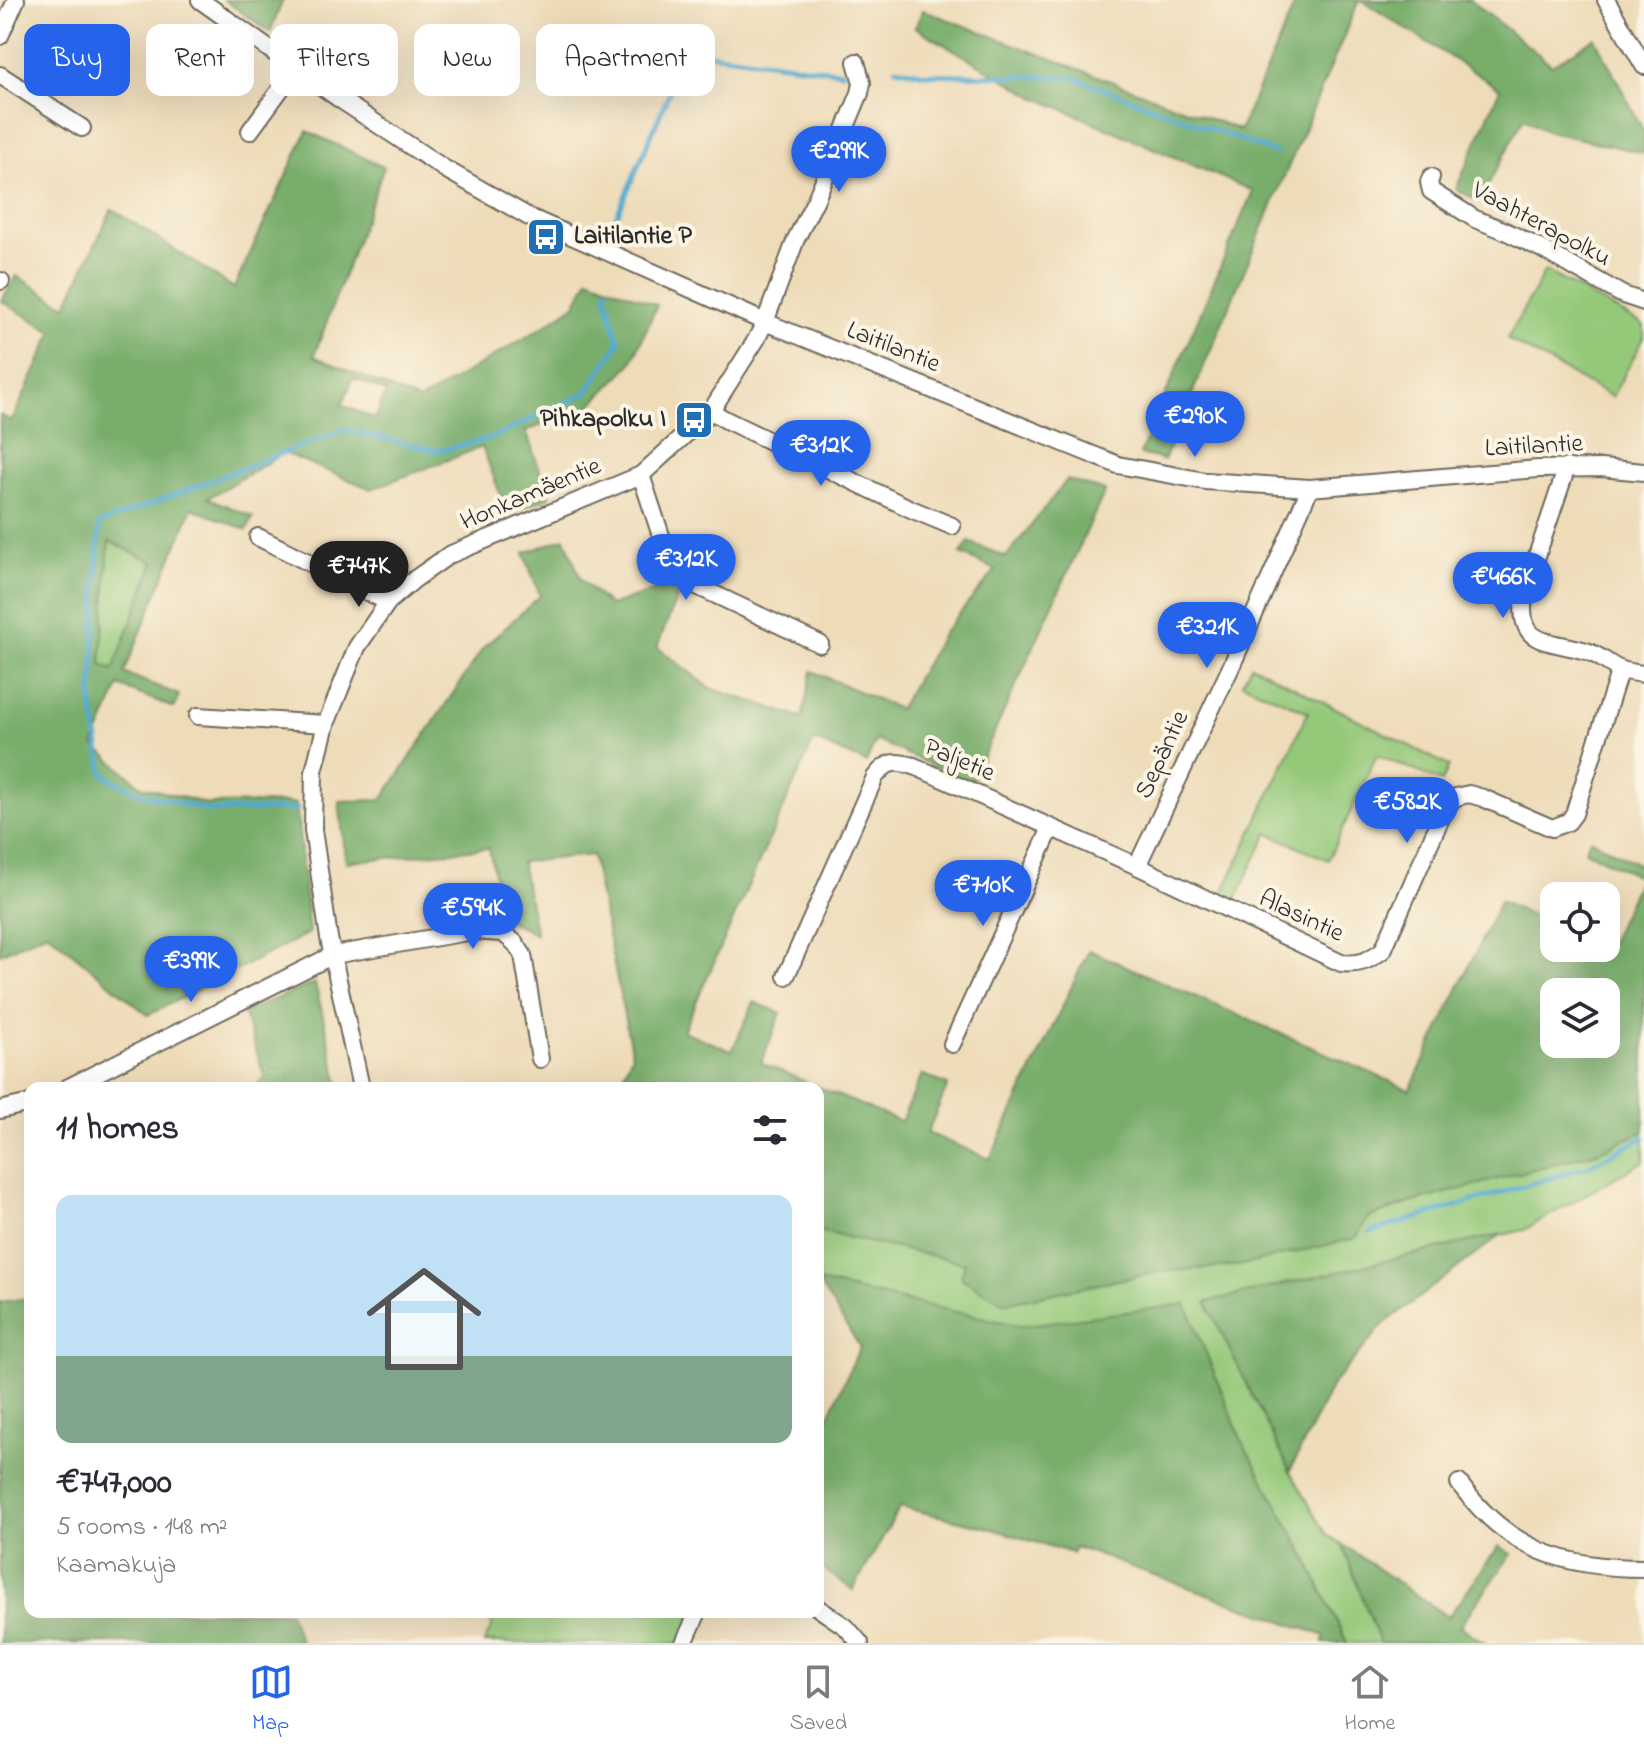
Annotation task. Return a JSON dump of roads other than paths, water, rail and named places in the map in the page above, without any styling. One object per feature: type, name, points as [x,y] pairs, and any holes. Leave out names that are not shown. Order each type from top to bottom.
[{"type":"street","points":[[0,36],[16,0]]},
{"type":"street","name":"Laitilantie","points":[[200,0],[270,50]]},
{"type":"street","points":[[1606,0],[1644,66]]},
{"type":"street","name":"Honkamäentie","points":[[360,1082],[333,955],[313,830],[314,771],[326,724],[357,647],[388,602],[449,555],[641,475],[711,411],[765,322],[796,239],[860,93],[862,83],[856,62]]},
{"type":"street","points":[[0,75],[82,128]]},
{"type":"street","points":[[250,131],[276,96]]},
{"type":"street","name":"Laitilantie","points":[[337,96],[445,169],[529,217],[765,322],[1118,465],[1205,481],[1310,488],[1567,467],[1644,472]]},
{"type":"street","name":"Vaahterapolku","points":[[1431,177],[1431,191],[1475,219],[1515,236],[1623,295],[1644,302]]},
{"type":"street","points":[[711,411],[952,526]]},
{"type":"street","points":[[1567,467],[1524,594],[1522,610],[1525,628],[1536,638],[1589,651],[1620,669],[1644,674]]},
{"type":"street","points":[[641,475],[668,557],[699,587],[820,644]]},
{"type":"street","name":"Sepäntie","points":[[1137,866],[1231,667],[1310,488]]},
{"type":"street","points":[[258,537],[388,602]]},
{"type":"street","name":"Alasintie","points":[[1137,866],[1341,963],[1357,965],[1369,961],[1383,950],[1447,804],[1456,797],[1469,794],[1483,798],[1552,828],[1568,822],[1574,814],[1620,669]]},
{"type":"street","points":[[198,716],[326,724]]},
{"type":"street","name":"Paljetie","points":[[786,976],[875,777],[883,767],[897,762],[914,766],[1137,866]]},
{"type":"street","points":[[952,1044],[1051,828]]},
{"type":"street","points":[[79,1082],[333,955],[473,931],[503,933],[523,955],[540,1059]]},
{"type":"street","points":[[0,1110],[24,1104]]},
{"type":"street","points":[[1459,1483],[1489,1519],[1507,1534],[1532,1547],[1562,1560],[1586,1565],[1644,1568]]},
{"type":"street","points":[[824,1612],[846,1627],[860,1643]]},
{"type":"street","points":[[684,1643],[695,1618]]},
{"type":"waterway","points":[[611,237],[612,227],[687,51],[843,72]]},
{"type":"waterway","points":[[896,68],[925,74],[1074,78],[1276,153]]},
{"type":"waterway","points":[[297,809],[211,811],[136,792],[103,774],[92,701],[99,524],[343,430],[439,451],[492,438],[586,393],[619,343],[607,290]]},
{"type":"waterway","points":[[1370,1232],[1587,1167],[1644,1137]]},
{"type":"place","name":"Laitilantie P","points":[[546,237]]},
{"type":"place","name":"Pihkapolku I","points":[[694,420]]}]
